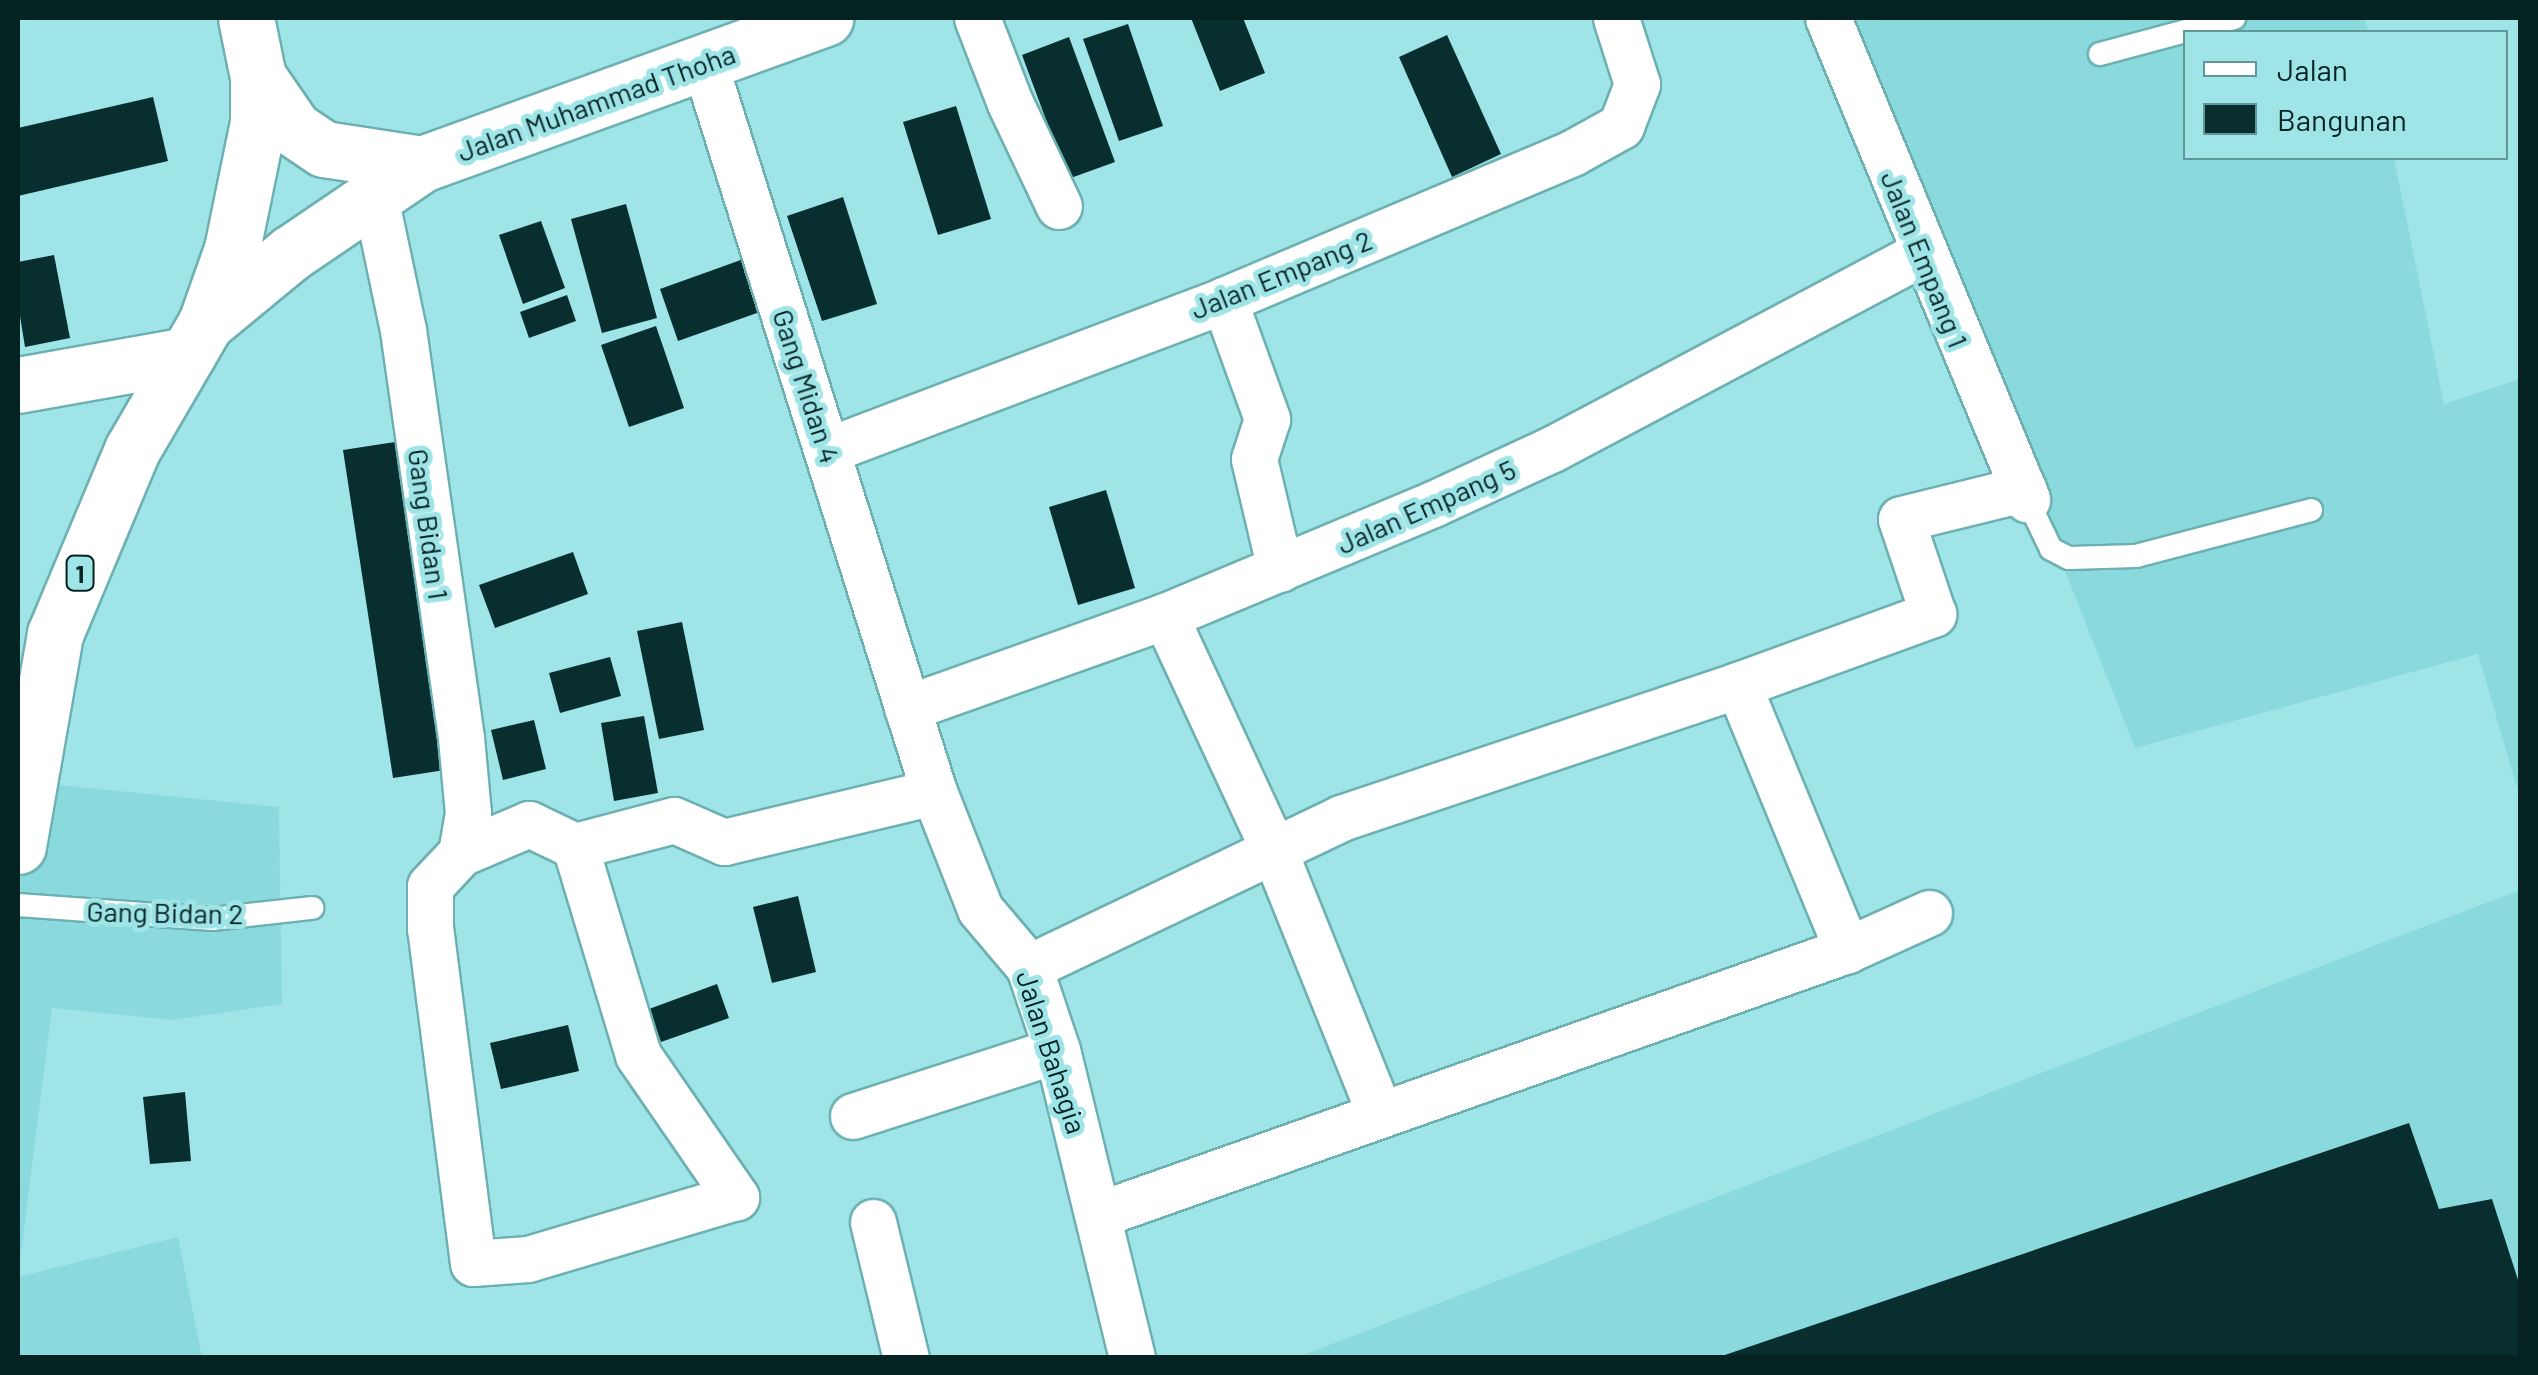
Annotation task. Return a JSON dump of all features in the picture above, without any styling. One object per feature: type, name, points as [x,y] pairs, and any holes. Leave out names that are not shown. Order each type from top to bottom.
[{"type":"main road","name":"1","points":[[20,813],[55,634],[132,450],[197,339],[232,249],[258,122],[258,77],[246,18]]},
{"type":"main road","name":"Jalan Muhammad Thoha","points":[[197,339],[258,276],[422,164],[825,18]]},
{"type":"main road","name":"Jalan Muhammad Thoha","points":[[258,77],[294,130],[324,149],[422,164]]},
{"type":"main road","points":[[18,384],[197,339]]},
{"type":"street","points":[[977,18],[1010,104],[1060,206]]},
{"type":"street","name":"Jalan Empang 2","points":[[828,450],[1224,300],[1572,153],[1621,126],[1637,84],[1616,18]]},
{"type":"street","name":"Jalan Empang 1","points":[[1828,18],[1922,253],[2025,494]]},
{"type":"street","name":"Gang Midan 4","points":[[704,65],[907,708]]},
{"type":"street","name":"Gang Bidan 1","points":[[374,196],[403,330],[461,738],[468,813],[461,853]]},
{"type":"street","name":"Jalan Empang 5","points":[[907,708],[1165,616],[1280,570],[1552,449],[1922,253]]},
{"type":"street","points":[[1224,300],[1267,419],[1254,459],[1280,570]]},
{"type":"street","points":[[1029,967],[1341,818],[1738,685],[1933,614],[1901,519],[2025,494]]},
{"type":"street","points":[[1165,616],[1274,853],[1380,1114]]},
{"type":"street","points":[[1738,685],[1847,950]]},
{"type":"street","name":"Jalan Bahagia","points":[[907,708],[934,792],[980,909],[1029,967],[1057,1050],[1132,1358]]},
{"type":"street","points":[[575,846],[638,1055],[736,1197],[528,1259],[473,1263],[430,928],[430,886],[461,853],[529,824],[575,846],[674,820],[724,842],[934,792]]},
{"type":"street","points":[[1100,1214],[1847,950],[1929,913]]},
{"type":"street","points":[[853,1116],[1057,1050]]},
{"type":"street","points":[[873,1222],[906,1358]]},
{"type":"lane","points":[[2189,30],[2234,18]]},
{"type":"lane","points":[[2100,54],[2183,32]]},
{"type":"lane","points":[[2025,494],[2051,549],[2069,558],[2136,556],[2312,510]]},
{"type":"lane","name":"Gang Bidan 2","points":[[18,906],[212,918],[312,908]]},
{"type":"shaded area","points":[[1847,18],[2365,18],[2368,30],[2183,30],[2183,160],[2394,160],[2444,404],[2520,379],[2520,798],[2478,654],[2135,748]]},
{"type":"shaded area","points":[[18,781],[279,807],[282,1004],[172,1020],[52,1008],[18,1277]]},
{"type":"shaded area","points":[[2520,890],[2520,1357],[1298,1357]]},
{"type":"shaded area","points":[[178,1237],[202,1357],[18,1357],[18,1277]]},
{"type":"building","points":[[1191,18],[1243,18],[1265,73],[1220,91]]},
{"type":"building","points":[[1128,24],[1163,126],[1119,141],[1083,39]]},
{"type":"building","points":[[1447,35],[1501,154],[1452,177],[1399,57]]},
{"type":"building","points":[[1069,37],[1115,162],[1068,179],[1022,55]]},
{"type":"building","points":[[153,97],[168,161],[18,196],[18,128]]},
{"type":"building","points":[[956,106],[991,219],[938,235],[903,122]]},
{"type":"building","points":[[843,197],[877,304],[822,321],[787,216]]},
{"type":"building","points":[[626,204],[657,318],[602,333],[571,219]]},
{"type":"building","points":[[541,221],[565,288],[523,304],[499,235]]},
{"type":"building","points":[[54,255],[70,338],[25,347],[18,304],[18,262]]},
{"type":"building","points":[[752,256],[771,308],[678,341],[660,289]]},
{"type":"building","points":[[567,295],[576,321],[529,338],[520,312]]},
{"type":"building","points":[[656,326],[684,408],[629,427],[601,345]]},
{"type":"building","points":[[408,440],[458,768],[393,778],[343,450]]},
{"type":"building","points":[[1106,490],[1135,588],[1078,605],[1049,507]]},
{"type":"building","points":[[573,552],[588,594],[495,628],[479,585]]},
{"type":"building","points":[[682,622],[704,730],[659,739],[637,631]]},
{"type":"building","points":[[610,657],[621,696],[560,713],[549,673]]},
{"type":"building","points":[[644,716],[658,793],[614,801],[601,723]]},
{"type":"building","points":[[534,720],[546,769],[503,780],[491,730]]},
{"type":"building","points":[[798,896],[816,972],[772,983],[753,907]]},
{"type":"building","points":[[717,984],[729,1018],[661,1042],[649,1009]]},
{"type":"building","points":[[568,1025],[579,1071],[501,1089],[490,1043]]},
{"type":"building","points":[[185,1092],[191,1161],[150,1164],[143,1097]]},
{"type":"building","points":[[2409,1123],[2439,1209],[2492,1199],[2520,1286],[2520,1358],[1716,1358]]}]
